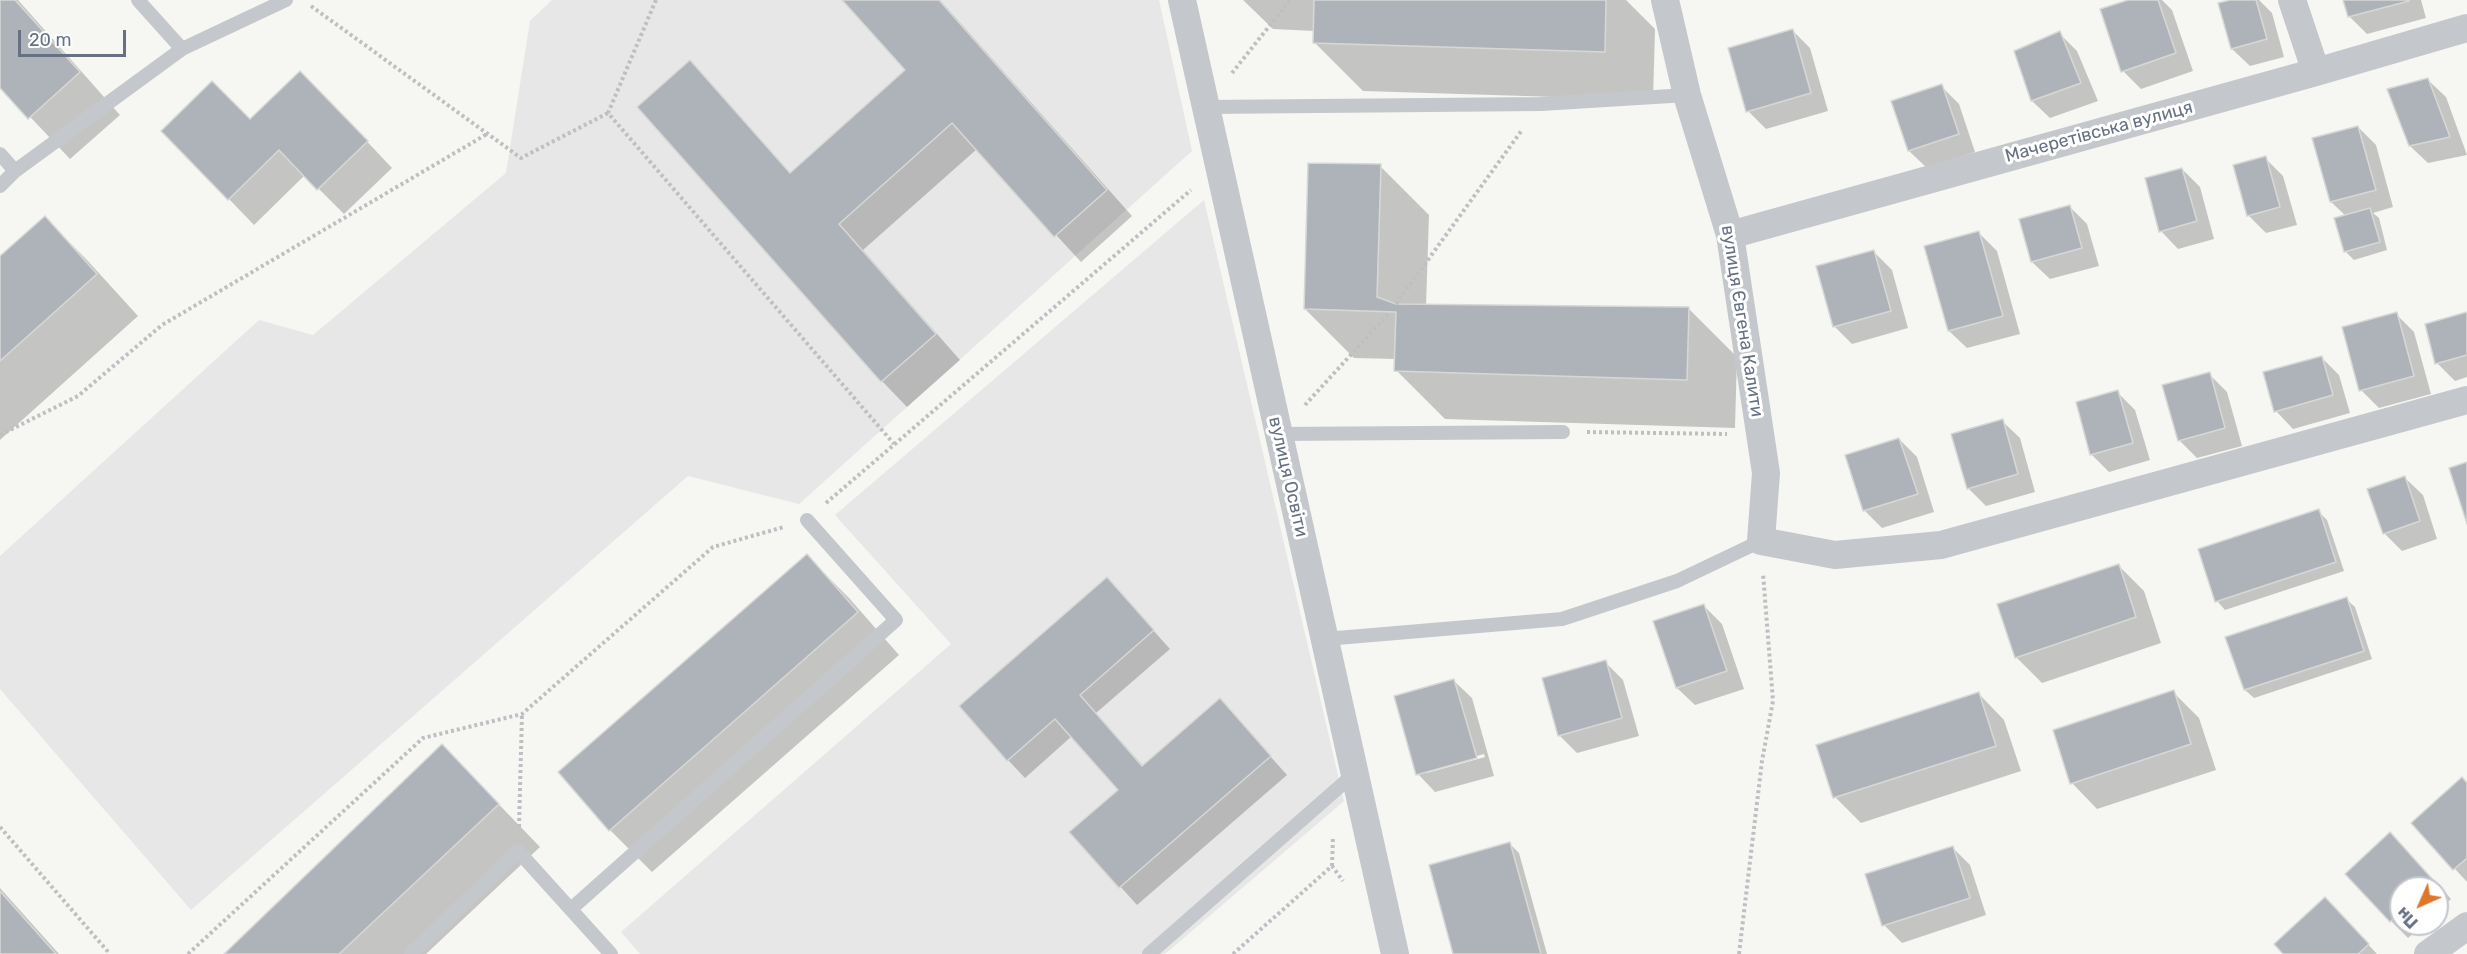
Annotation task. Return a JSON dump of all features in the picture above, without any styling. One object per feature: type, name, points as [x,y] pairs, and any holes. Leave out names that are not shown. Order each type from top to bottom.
[{"type":"street","name":"вулиця Освіти","points":[[1182,0],[1395,954]]},
{"type":"street","name":"вулиця Євгена Калити","points":[[1665,0],[1687,95],[1730,234],[1766,473],[1761,541]]},
{"type":"street","points":[[2292,0],[2316,72]]},
{"type":"street","name":"Мачеретівська вулиця","points":[[1730,234],[2467,28]]},
{"type":"street","points":[[1761,541],[1835,555],[1941,545],[2467,400]]},
{"type":"street","points":[[2428,954],[2462,940]]},
{"type":"lane","points":[[138,0],[182,49]]},
{"type":"lane","points":[[0,186],[15,171],[182,49],[286,0]]},
{"type":"lane","points":[[1206,107],[1541,104],[1687,95]]},
{"type":"lane","points":[[0,154],[15,171]]},
{"type":"lane","points":[[1279,434],[1563,432]]},
{"type":"lane","points":[[571,909],[896,620],[807,520]]},
{"type":"lane","points":[[1324,639],[1562,618],[1677,581],[1761,541]]},
{"type":"lane","points":[[1149,954],[1354,774]]},
{"type":"lane","points":[[411,954],[519,851],[611,954]]},
{"type":"path","points":[[303,0],[521,158],[608,113],[656,0]]},
{"type":"path","points":[[1206,107],[1290,0]]},
{"type":"path","points":[[1396,304],[1541,104]]},
{"type":"path","points":[[608,113],[894,444]]},
{"type":"path","points":[[0,435],[78,396],[162,325],[487,134]]},
{"type":"path","points":[[188,954],[423,738],[522,714],[713,547],[807,520],[1219,166]]},
{"type":"path","points":[[1279,434],[1389,313]]},
{"type":"path","points":[[1563,432],[1761,435]]},
{"type":"path","points":[[1739,954],[1762,761],[1773,700],[1761,541]]},
{"type":"path","points":[[519,851],[522,714]]},
{"type":"path","points":[[0,827],[110,954]]},
{"type":"path","points":[[1233,954],[1332,866],[1343,879]]},
{"type":"shaded area","points":[[552,0],[1159,0],[1192,151],[799,504],[688,476],[191,910],[0,689],[0,556],[259,320],[313,335],[506,173],[530,21]]},
{"type":"shaded area","points":[[1204,200],[1344,801],[1165,954],[640,954],[621,932],[951,644],[835,515]]},
{"type":"building","points":[[0,0],[15,0],[80,72],[28,119],[0,88]]},
{"type":"building","points":[[842,0],[939,0],[1107,190],[1054,237],[952,123],[839,224],[936,334],[881,382],[637,107],[690,60],[790,173],[905,70]]},
{"type":"building","points":[[1314,0],[1606,0],[1605,52],[1313,43]]},
{"type":"building","points":[[2128,0],[2158,0],[2176,53],[2121,72],[2100,9]]},
{"type":"building","points":[[2230,0],[2256,0],[2267,39],[2231,49],[2218,3]]},
{"type":"building","points":[[2343,0],[2409,0],[2409,1],[2348,17]]},
{"type":"building","points":[[1793,29],[1811,93],[1746,112],[1728,48]]},
{"type":"building","points":[[2060,31],[2081,83],[2031,101],[2014,51]]},
{"type":"building","points":[[300,71],[368,141],[317,190],[279,150],[228,200],[161,131],[212,81],[250,119]]},
{"type":"building","points":[[2428,78],[2450,137],[2409,146],[2387,89]]},
{"type":"building","points":[[1942,84],[1959,134],[1908,151],[1891,101]]},
{"type":"building","points":[[2358,126],[2376,190],[2330,202],[2312,138]]},
{"type":"building","points":[[2266,156],[2280,207],[2247,216],[2233,165]]},
{"type":"building","points":[[1308,163],[1381,164],[1377,297],[1396,304],[1689,307],[1687,380],[1394,371],[1396,312],[1304,309]]},
{"type":"building","points":[[2182,168],[2197,221],[2159,232],[2145,178]]},
{"type":"building","points":[[2070,205],[2082,248],[2031,262],[2019,219]]},
{"type":"building","points":[[2370,208],[2380,242],[2344,252],[2334,218]]},
{"type":"building","points":[[45,216],[97,274],[0,361],[0,256]]},
{"type":"building","points":[[1979,231],[2003,316],[1948,331],[1924,246]]},
{"type":"building","points":[[1874,250],[1891,311],[1833,327],[1816,266]]},
{"type":"building","points":[[2397,312],[2414,376],[2359,391],[2342,327]]},
{"type":"building","points":[[2467,312],[2467,355],[2435,364],[2425,324]]},
{"type":"building","points":[[2322,356],[2333,395],[2274,412],[2263,372]]},
{"type":"building","points":[[2210,372],[2225,428],[2178,441],[2162,385]]},
{"type":"building","points":[[2118,390],[2133,443],[2090,455],[2076,402]]},
{"type":"building","points":[[2003,419],[2018,474],[1967,489],[1951,434]]},
{"type":"building","points":[[1899,438],[1918,494],[1863,511],[1845,455]]},
{"type":"building","points":[[2467,462],[2467,524],[2449,468]]},
{"type":"building","points":[[2405,476],[2420,521],[2383,534],[2367,489]]},
{"type":"building","points":[[2319,509],[2336,562],[2215,602],[2198,549]]},
{"type":"building","points":[[807,554],[858,612],[609,831],[558,772]]},
{"type":"building","points":[[2119,564],[2136,617],[2015,658],[1997,604]]},
{"type":"building","points":[[1107,577],[1154,630],[1080,695],[1142,766],[1220,698],[1271,756],[1119,888],[1069,832],[1118,790],[1055,719],[1007,761],[959,706]]},
{"type":"building","points":[[2347,597],[2364,651],[2244,690],[2225,637]]},
{"type":"building","points":[[1704,604],[1727,671],[1676,688],[1653,621]]},
{"type":"building","points":[[1606,660],[1622,718],[1558,736],[1542,678]]},
{"type":"building","points":[[1454,679],[1477,758],[1416,775],[1394,696]]},
{"type":"building","points":[[2174,690],[2191,744],[2070,784],[2053,730]]},
{"type":"building","points":[[1979,692],[1996,746],[1833,798],[1816,745]]},
{"type":"building","points":[[442,744],[499,804],[339,954],[224,954]]},
{"type":"building","points":[[2462,777],[2467,783],[2467,858],[2453,870],[2411,823]]},
{"type":"building","points":[[2390,832],[2430,876],[2389,876],[2389,921],[2345,874]]},
{"type":"building","points":[[1510,842],[1541,954],[1453,954],[1429,865]]},
{"type":"building","points":[[1953,846],[1970,898],[1882,926],[1865,874]]},
{"type":"building","points":[[0,891],[56,954],[0,954]]},
{"type":"building","points":[[2325,897],[2369,944],[2358,954],[2283,954],[2274,944]]}]
